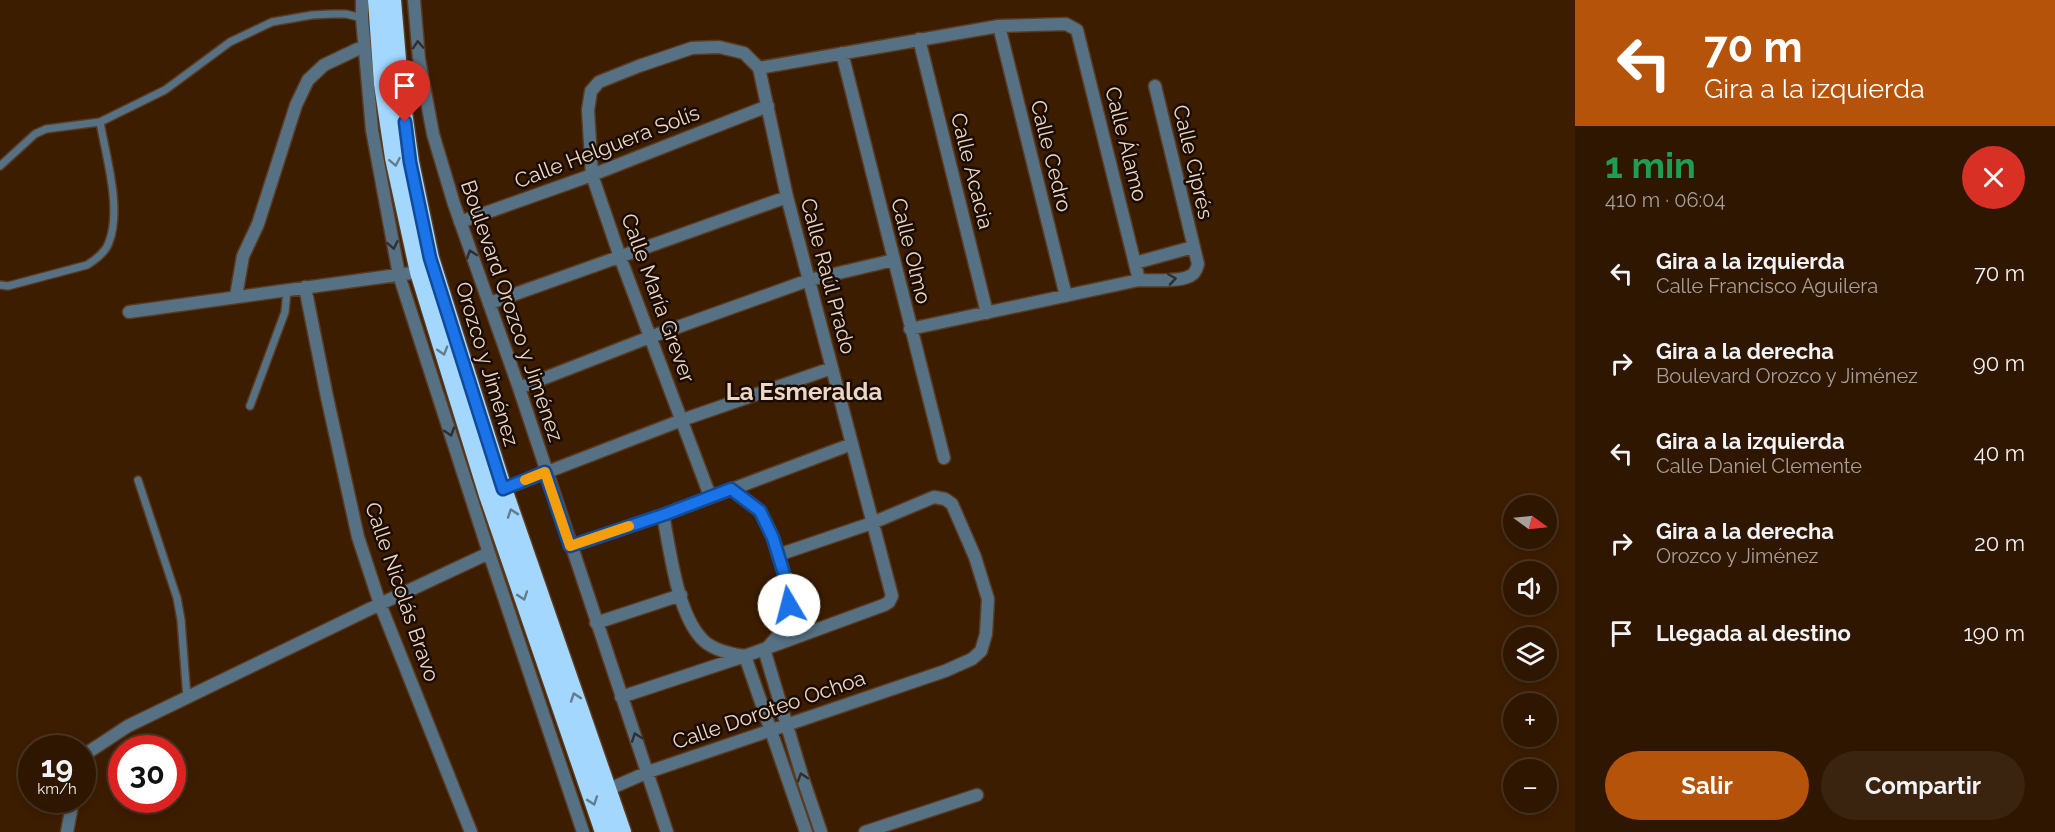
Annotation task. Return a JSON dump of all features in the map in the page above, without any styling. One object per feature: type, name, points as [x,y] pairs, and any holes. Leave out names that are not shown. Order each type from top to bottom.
[{"type":"highway","name":"Orozco y Jiménez","points":[[389,0],[383,84],[394,158],[419,272],[489,495],[604,832]]},
{"type":"highway","name":"Orozco y Jiménez","points":[[389,0],[410,162],[430,258],[503,489],[622,832]]},
{"type":"street","points":[[362,0],[372,130],[399,275],[583,832]]},
{"type":"street","name":"Boulevard Orozco y Jiménez","points":[[414,0],[419,59],[434,134],[460,222],[519,388],[545,472],[668,832]]},
{"type":"street","name":"Calle Álamo","points":[[999,26],[1066,24],[1077,30],[1139,280]]},
{"type":"street","points":[[759,69],[842,52],[999,26]]},
{"type":"street","name":"Calle Cedro","points":[[999,26],[1066,296]]},
{"type":"street","name":"Calle Acacia","points":[[919,39],[987,313]]},
{"type":"street","points":[[236,296],[243,256],[258,224],[296,105],[308,80],[324,65],[364,46]]},
{"type":"street","name":"Calle María Grever","points":[[710,496],[620,257],[592,175],[588,110],[591,91],[599,82],[692,48],[719,47],[744,54],[759,69]]},
{"type":"street","name":"Calle Olmo","points":[[842,52],[944,458]]},
{"type":"street","name":"Calle Raúl Prado","points":[[759,69],[787,197],[892,596],[884,605],[765,649]]},
{"type":"street","name":"Calle Ciprés","points":[[1139,280],[1162,281],[1191,276],[1198,264],[1155,86]]},
{"type":"street","name":"Calle Helguera Solís","points":[[460,222],[592,175],[768,106]]},
{"type":"street","points":[[490,303],[787,197]]},
{"type":"street","name":"Calle Ciprés","points":[[1135,263],[1193,248]]},
{"type":"street","points":[[519,388],[650,337],[809,280],[894,260]]},
{"type":"street","points":[[129,312],[419,272]]},
{"type":"street","points":[[910,329],[1139,280]]},
{"type":"street","name":"Calle Nicolás Bravo","points":[[305,287],[358,537],[380,604],[471,832]]},
{"type":"street","points":[[503,489],[682,420],[832,368]]},
{"type":"street","points":[[570,546],[663,515],[852,444]]},
{"type":"street","points":[[621,697],[765,649],[783,630],[788,617],[790,593],[778,555],[760,511],[731,489]]},
{"type":"street","name":"Calle Doroteo Ochoa","points":[[607,790],[648,772],[945,671],[972,659],[981,651],[986,634],[988,598],[975,556],[952,504],[945,498],[934,497],[872,522]]},
{"type":"street","points":[[663,515],[689,622],[703,641],[727,653],[745,656]]},
{"type":"street","points":[[778,555],[872,522]]},
{"type":"street","points":[[96,750],[128,726],[489,553]]},
{"type":"street","points":[[596,623],[681,595]]},
{"type":"street","points":[[765,649],[821,832]]},
{"type":"street","points":[[745,656],[806,832]]},
{"type":"street","points":[[865,832],[977,795]]},
{"type":"street","points":[[66,832],[70,813]]},
{"type":"lane","points":[[0,166],[35,134],[46,129],[100,122],[165,90],[230,42],[272,22],[332,14],[346,14],[362,18]]},
{"type":"lane","points":[[0,285],[8,286],[87,265],[96,259],[109,244],[114,223],[113,198],[100,122]]},
{"type":"lane","points":[[250,406],[285,312],[287,290]]},
{"type":"lane","points":[[138,480],[177,598],[187,698]]},
{"type":"slow traffic","points":[[525,480],[545,472],[570,546],[629,526]]},
{"type":"district","name":"La Esmeralda","points":[[804,392]]},
{"type":"route","points":[[405,122],[410,162],[430,258],[503,489],[545,472],[570,546],[663,515],[731,489],[760,511],[773,538],[790,593],[789,605]]}]
